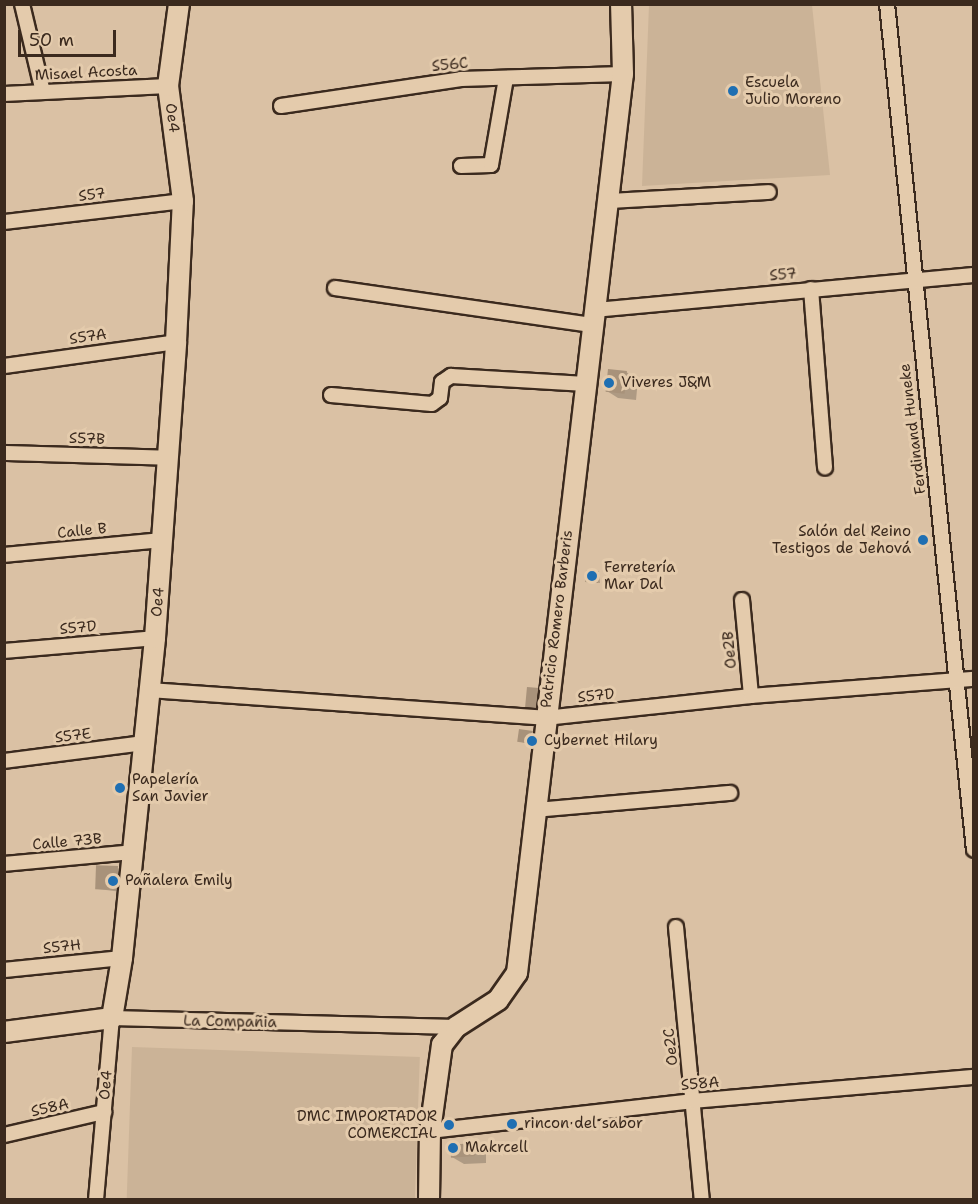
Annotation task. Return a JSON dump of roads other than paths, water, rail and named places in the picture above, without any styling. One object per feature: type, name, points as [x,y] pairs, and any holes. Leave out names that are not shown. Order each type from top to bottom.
[{"type":"street","points":[[22,4],[43,92]]},
{"type":"street","name":"Oe4","points":[[96,1200],[112,1018],[122,958],[145,743],[169,458],[183,201],[168,86],[179,4]]},
{"type":"street","name":"Patricio Romero Barberis","points":[[429,1200],[430,1131],[437,1061],[442,1045],[456,1027],[498,1000],[517,973],[545,718],[623,74],[621,4]]},
{"type":"street","name":"Ferdinand Huneke","points":[[887,4],[913,280],[959,681],[974,850]]},
{"type":"street","name":"S56C","points":[[281,106],[461,79],[623,74]]},
{"type":"street","points":[[461,166],[491,165],[506,78]]},
{"type":"street","name":"Misael Acosta","points":[[4,94],[168,86]]},
{"type":"street","points":[[608,201],[769,192]]},
{"type":"street","name":"S57","points":[[4,222],[183,201]]},
{"type":"street","name":"S57","points":[[335,288],[594,317],[811,289],[974,275]]},
{"type":"street","points":[[811,289],[825,467]]},
{"type":"street","name":"S57A","points":[[4,366],[176,342]]},
{"type":"street","points":[[332,395],[432,404],[440,398],[442,382],[451,376],[586,384]]},
{"type":"street","name":"S57B","points":[[4,453],[169,458]]},
{"type":"street","name":"Calle B","points":[[4,555],[163,540]]},
{"type":"street","name":"Oe2B","points":[[742,600],[751,696]]},
{"type":"street","name":"S57D","points":[[4,651],[155,638]]},
{"type":"street","name":"S57D","points":[[149,690],[545,718],[751,696],[974,679]]},
{"type":"street","name":"S57E","points":[[4,761],[145,743]]},
{"type":"street","points":[[535,810],[730,793]]},
{"type":"street","name":"Calle 73B","points":[[4,864],[133,852]]},
{"type":"street","name":"Oe2C","points":[[676,927],[702,1200]]},
{"type":"street","name":"S57H","points":[[4,970],[122,958]]},
{"type":"street","name":"La Compañia","points":[[4,1032],[112,1018],[456,1027]]},
{"type":"street","name":"S58A","points":[[430,1131],[693,1101],[974,1077]]},
{"type":"street","name":"S58A","points":[[4,1135],[104,1112]]},
{"type":"place","name":"Escuela Julio Moreno","points":[[733,91]]},
{"type":"place","name":"Viveres J&M","points":[[609,383]]},
{"type":"place","name":"Salón del Reino Testigos de Jehová","points":[[923,540]]},
{"type":"place","name":"Ferretería Mar Dal","points":[[592,576]]},
{"type":"place","name":"Cybernet Hilary","points":[[532,741]]},
{"type":"place","name":"Papelería San Javier","points":[[120,788]]},
{"type":"place","name":"Pañalera Emily","points":[[113,881]]},
{"type":"place","name":"rincon del sabor","points":[[512,1124]]},
{"type":"place","name":"DMC IMPORTADOR COMERCIAL","points":[[449,1125]]},
{"type":"place","name":"Makrcell","points":[[453,1148]]}]
